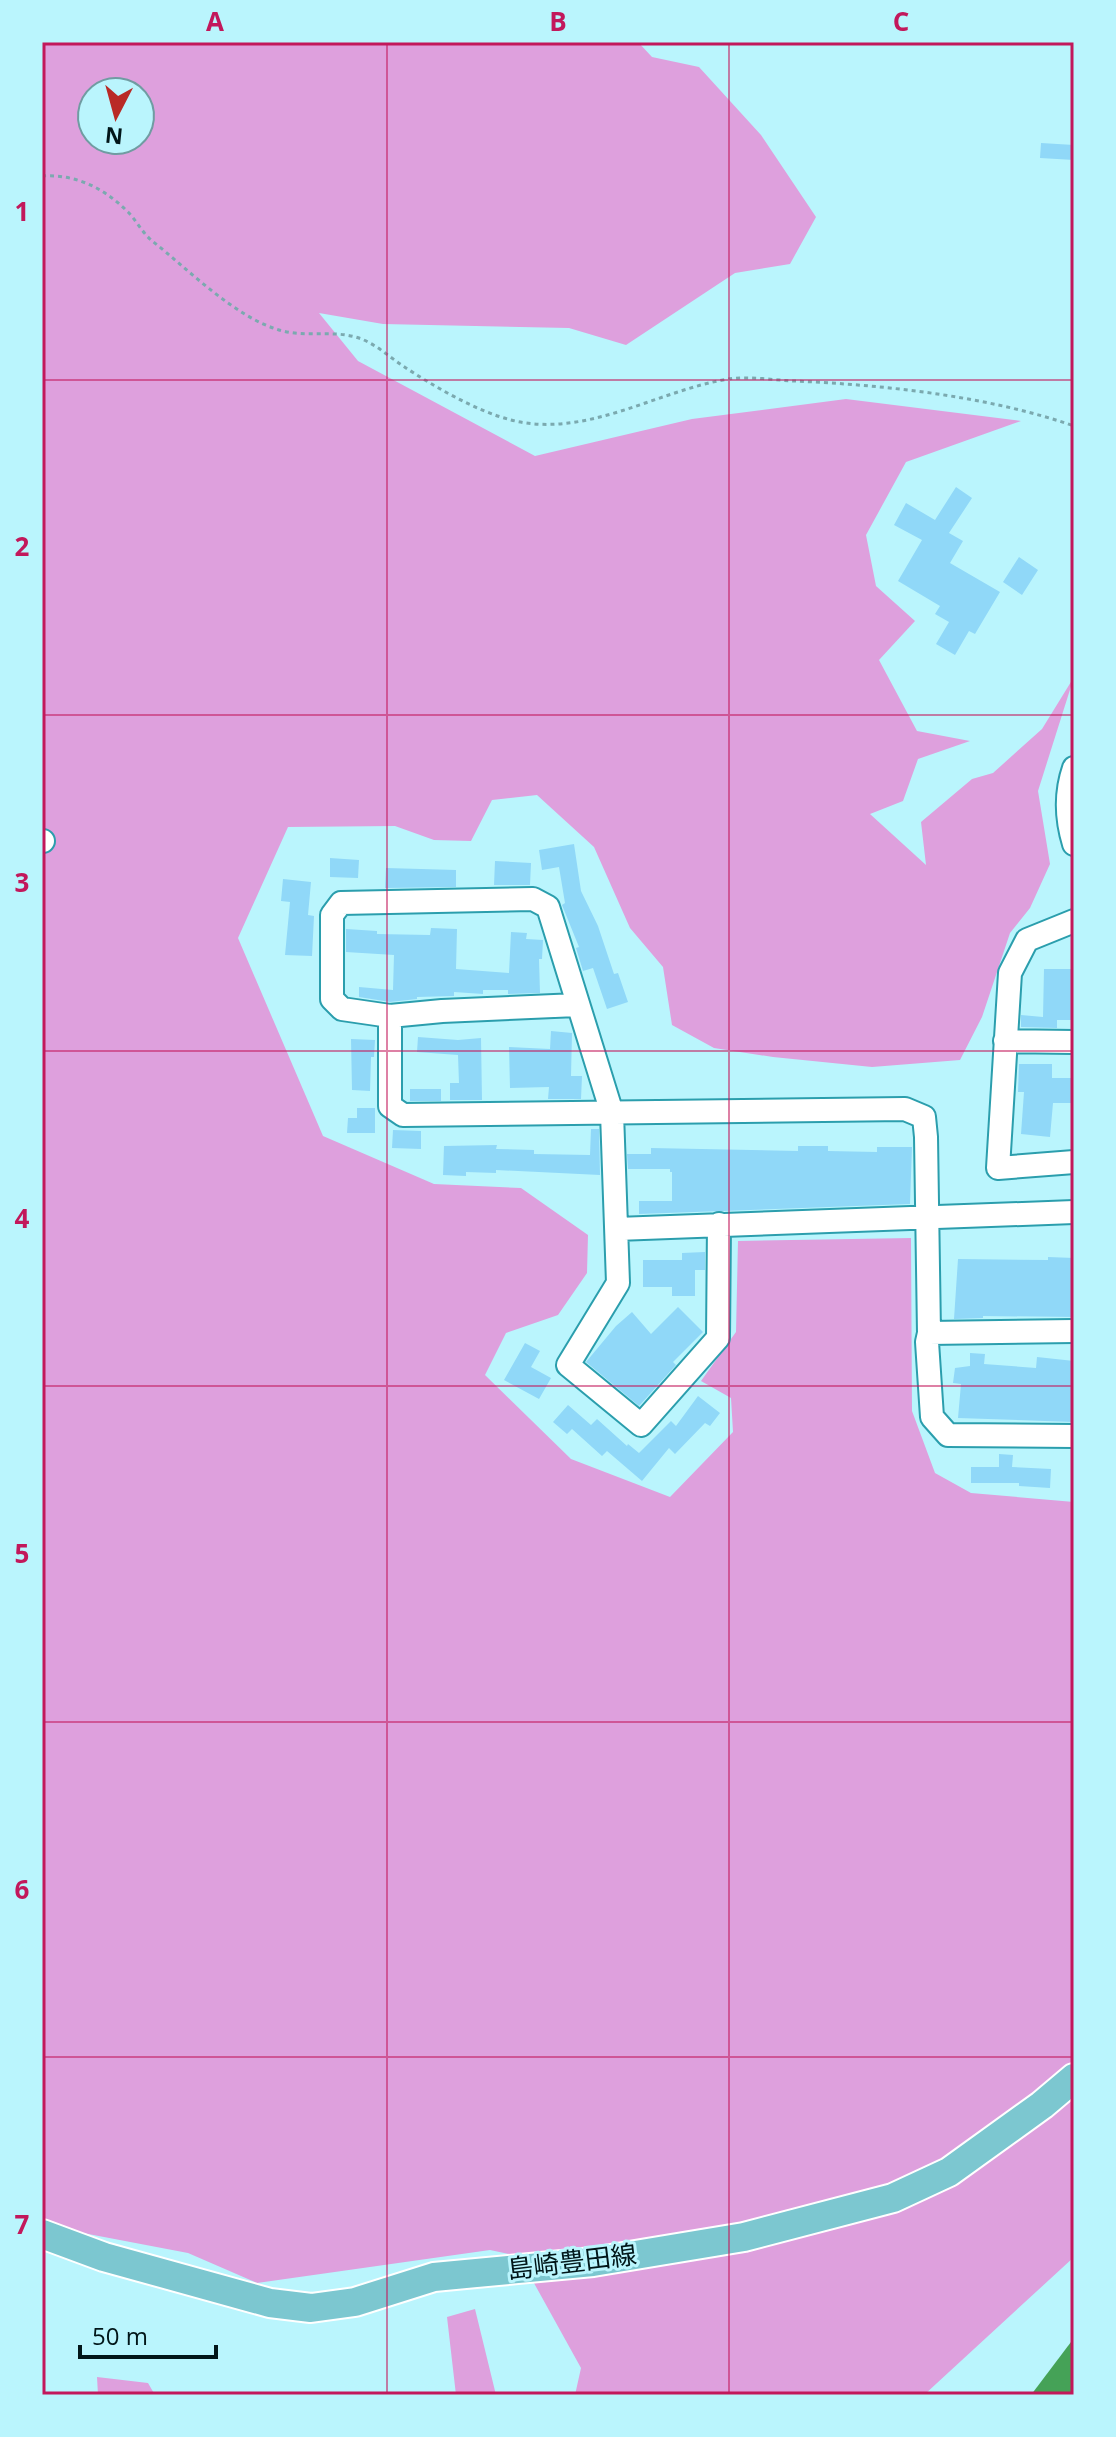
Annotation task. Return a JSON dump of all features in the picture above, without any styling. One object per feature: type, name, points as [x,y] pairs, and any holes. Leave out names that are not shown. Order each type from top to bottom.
[{"type":"main road","name":"島崎豊田線","points":[[42,2234],[104,2257],[270,2303],[311,2308],[355,2302],[434,2277],[593,2262],[744,2237],[893,2198],[949,2172],[1074,2078]]},
{"type":"street","points":[[1074,768],[1068,785],[1067,822],[1074,844]]},
{"type":"street","points":[[577,1005],[390,1016],[342,1009],[332,999],[332,915],[341,903],[533,899],[548,907],[612,1113],[618,1283],[568,1365],[641,1425],[718,1338],[719,1224]]},
{"type":"street","points":[[1074,921],[1027,940],[1010,973],[998,1168],[1074,1162]]},
{"type":"street","points":[[390,1016],[390,1106],[403,1115],[905,1109],[924,1117],[927,1342],[932,1417],[948,1435],[1074,1436]]},
{"type":"street","points":[[1005,1041],[1074,1042]]},
{"type":"street","points":[[617,1229],[1074,1212]]},
{"type":"street","points":[[929,1333],[1074,1331]]},
{"type":"path","points":[[42,176],[60,175],[84,181],[106,193],[129,213],[148,237],[213,291],[257,319],[280,330],[345,334],[368,342],[439,389],[508,419],[540,425],[581,422],[688,387],[732,378],[819,382],[969,398],[1074,426]]},
{"type":"shaded area","points":[[42,42],[638,42],[652,57],[699,67],[761,135],[816,217],[790,264],[735,273],[626,345],[569,328],[383,324],[319,313],[358,361],[535,456],[692,419],[846,399],[1021,421],[906,462],[866,535],[876,586],[915,621],[879,660],[917,731],[970,741],[918,759],[903,801],[870,814],[926,865],[921,822],[972,779],[993,773],[1042,729],[1074,677],[1038,791],[1050,864],[1030,908],[1010,933],[982,1017],[960,1060],[872,1067],[714,1048],[672,1025],[663,967],[630,928],[594,847],[537,795],[492,800],[471,841],[434,840],[395,826],[288,827],[238,938],[323,1136],[434,1184],[521,1188],[588,1235],[587,1273],[558,1315],[506,1333],[485,1375],[571,1459],[670,1497],[733,1432],[731,1398],[701,1381],[736,1332],[738,1241],[911,1238],[912,1411],[935,1473],[971,1493],[1074,1502],[1074,2257],[924,2395],[575,2395],[581,2368],[519,2256],[490,2250],[257,2283],[188,2253],[62,2229],[42,2217]]},
{"type":"shaded area","points":[[475,2309],[496,2395],[456,2395],[447,2317]]},
{"type":"shaded area","points":[[1074,2338],[1074,2395],[1031,2395]]},
{"type":"shaded area","points":[[97,2377],[148,2383],[155,2395],[98,2395]]},
{"type":"building","points":[[1041,143],[1074,145],[1074,160],[1040,158]]},
{"type":"building","points":[[956,487],[972,498],[949,533],[963,541],[950,563],[1000,592],[975,634],[969,631],[955,655],[936,644],[949,622],[935,614],[940,606],[898,581],[922,540],[894,525],[906,503],[935,520]]},
{"type":"building","points":[[1019,557],[1038,570],[1022,595],[1003,582]]},
{"type":"building","points":[[574,844],[581,891],[628,1002],[607,1009],[593,968],[583,971],[576,948],[579,947],[562,905],[565,903],[559,867],[542,870],[539,850]]},
{"type":"building","points":[[330,858],[359,860],[358,878],[330,877]]},
{"type":"building","points":[[495,861],[531,863],[530,885],[494,885]]},
{"type":"building","points":[[386,868],[456,870],[456,887],[385,888]]},
{"type":"building","points":[[283,879],[311,882],[308,915],[314,916],[312,956],[285,955],[290,902],[281,901]]},
{"type":"building","points":[[431,928],[457,929],[456,969],[509,973],[511,932],[527,933],[526,939],[543,940],[542,959],[539,959],[540,993],[508,994],[508,990],[483,990],[483,994],[454,992],[454,996],[417,997],[390,1002],[359,997],[359,987],[393,990],[394,955],[346,952],[346,929],[377,931],[377,934],[430,935]]},
{"type":"building","points":[[1044,969],[1074,969],[1074,1020],[1057,1020],[1057,1028],[1021,1027],[1021,1015],[1043,1017]]},
{"type":"building","points":[[551,1031],[572,1033],[571,1076],[582,1076],[581,1099],[548,1099],[549,1087],[510,1088],[509,1047],[550,1049]]},
{"type":"building","points":[[418,1037],[481,1038],[482,1100],[450,1100],[450,1083],[459,1083],[458,1055],[417,1052]]},
{"type":"building","points":[[351,1039],[375,1040],[370,1091],[352,1090]]},
{"type":"building","points":[[1019,1064],[1052,1064],[1052,1078],[1074,1078],[1074,1103],[1053,1103],[1050,1137],[1021,1134],[1024,1092],[1018,1092]]},
{"type":"building","points":[[410,1089],[441,1089],[441,1101],[410,1101]]},
{"type":"building","points":[[357,1108],[375,1108],[375,1133],[347,1133],[348,1118],[357,1118]]},
{"type":"building","points":[[591,1129],[599,1129],[600,1175],[496,1170],[496,1173],[466,1172],[466,1176],[443,1175],[444,1146],[497,1145],[496,1149],[534,1150],[534,1154],[590,1155]]},
{"type":"building","points":[[393,1130],[421,1131],[421,1149],[392,1148]]},
{"type":"building","points":[[798,1146],[828,1146],[828,1151],[877,1152],[877,1147],[912,1147],[910,1204],[639,1214],[639,1201],[672,1201],[672,1172],[670,1169],[628,1169],[627,1154],[651,1154],[651,1148],[798,1151]]},
{"type":"building","points":[[705,1252],[705,1270],[695,1270],[695,1296],[672,1296],[672,1287],[643,1287],[643,1260],[682,1260],[682,1253]]},
{"type":"building","points":[[1048,1257],[1074,1258],[1074,1317],[983,1316],[954,1319],[958,1259],[1048,1260]]},
{"type":"building","points":[[678,1307],[703,1332],[673,1362],[676,1365],[639,1406],[586,1362],[632,1312],[651,1334]]},
{"type":"building","points":[[525,1343],[540,1351],[531,1367],[551,1378],[539,1399],[504,1380]]},
{"type":"building","points":[[970,1353],[985,1354],[984,1364],[1036,1368],[1037,1357],[1074,1361],[1074,1422],[958,1418],[961,1384],[953,1383],[955,1368],[970,1366]]},
{"type":"building","points":[[698,1396],[720,1413],[710,1426],[705,1423],[675,1454],[669,1448],[642,1481],[607,1451],[602,1456],[572,1429],[567,1434],[553,1422],[568,1405],[591,1425],[597,1419],[639,1453],[671,1421],[676,1426]]},
{"type":"building","points":[[999,1454],[1013,1455],[1012,1467],[1051,1469],[1050,1488],[1019,1486],[1019,1483],[971,1483],[971,1467],[999,1467]]}]
